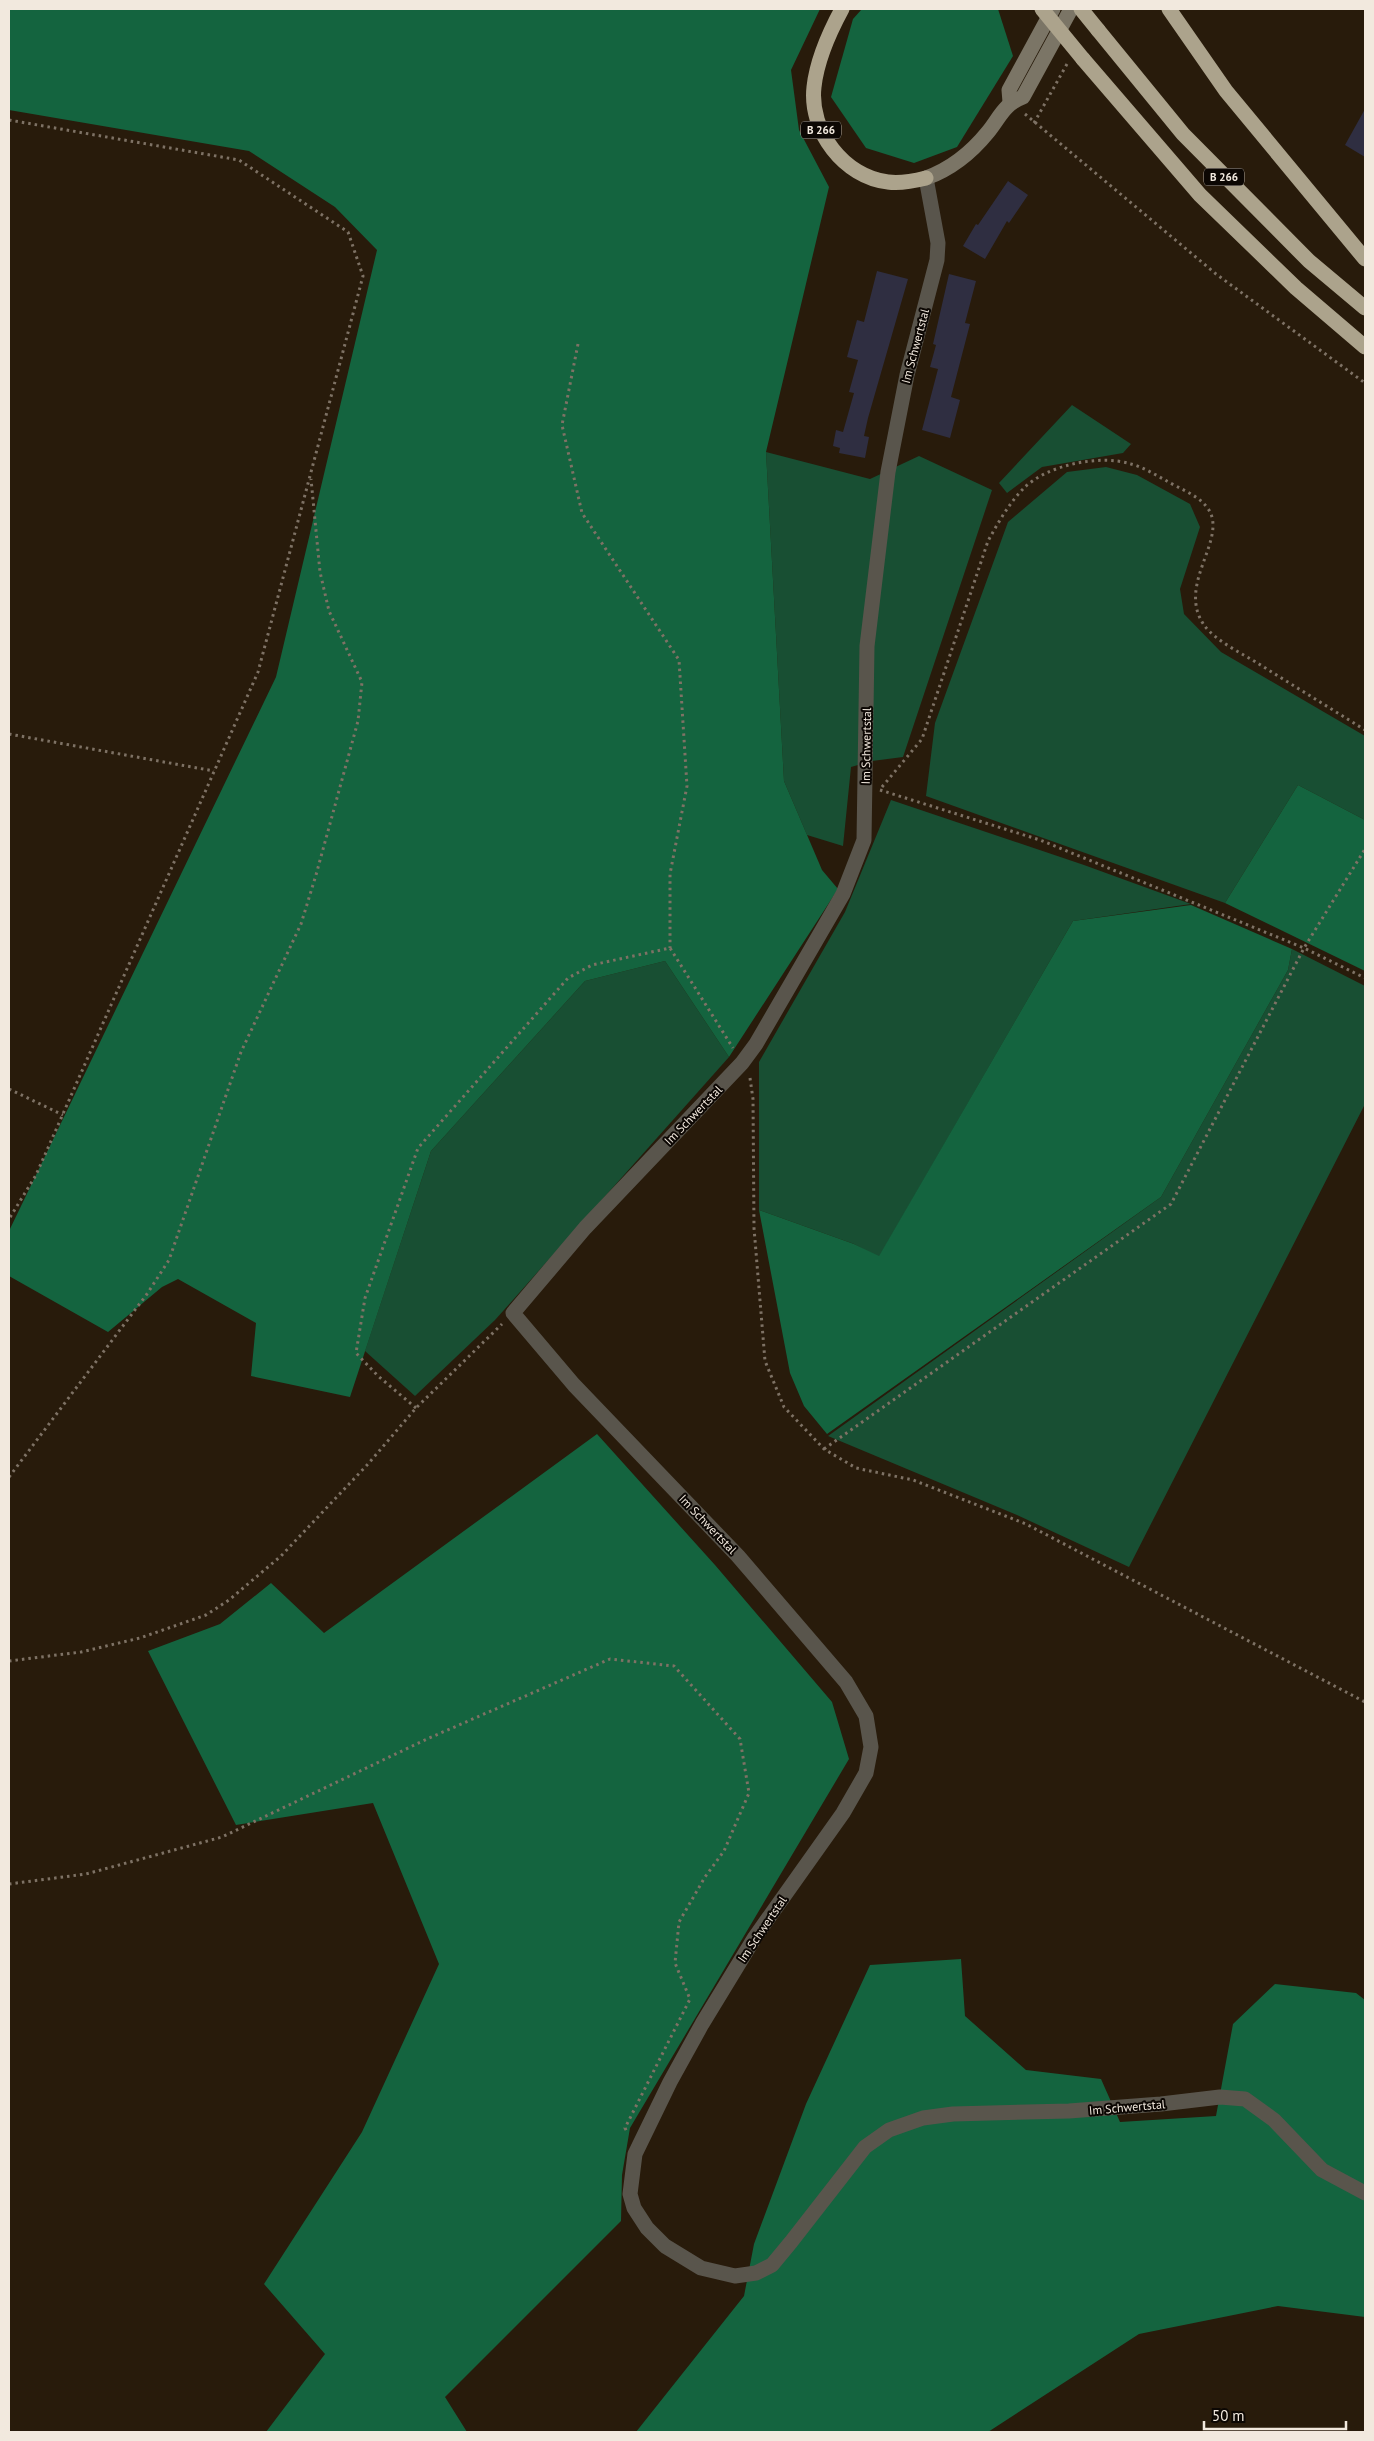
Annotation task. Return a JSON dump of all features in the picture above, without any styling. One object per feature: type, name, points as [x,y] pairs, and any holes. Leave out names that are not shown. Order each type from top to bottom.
[{"type":"highway","name":"B 266","points":[[842,9],[824,46],[817,67],[814,89],[818,123],[825,139],[838,157],[869,178],[888,182],[906,182],[926,178]]},
{"type":"highway","name":"B 266","points":[[1042,9],[1200,196],[1296,288],[1365,347]]},
{"type":"highway","name":"B 266","points":[[1082,9],[1190,142],[1309,261],[1365,308]]},
{"type":"highway","points":[[1169,9],[1226,91],[1365,259]]},
{"type":"main road","name":"B 266","points":[[1010,102],[1009,90],[1052,9]]},
{"type":"main road","name":"B 266","points":[[926,178],[944,171],[964,157],[987,133],[1010,102],[1023,97],[1072,9]]},
{"type":"street","name":"Im Schwertstal","points":[[926,178],[938,242],[937,260],[907,375],[888,472],[867,646],[872,791],[864,840],[843,894],[756,1044],[742,1063],[585,1228],[513,1313],[574,1385],[738,1556],[846,1682],[866,1716],[871,1747],[866,1773],[843,1813],[755,1937],[702,2024],[670,2082],[634,2154],[630,2194],[634,2208],[647,2228],[665,2246],[701,2268],[735,2276],[756,2274],[772,2265],[865,2147],[889,2130],[923,2118],[953,2114],[1078,2110],[1161,2104],[1220,2097],[1245,2099],[1274,2120],[1322,2170],[1365,2193]]},
{"type":"path","points":[[9,120],[239,160],[348,232],[363,276],[258,672],[36,1175],[9,1219]]},
{"type":"path","points":[[1034,123],[1216,274],[1365,384]]},
{"type":"path","points":[[578,344],[562,425],[582,513],[679,660],[687,786],[670,874],[670,948],[742,1063],[751,1081],[754,1228],[765,1361],[784,1407],[824,1449],[856,1468],[913,1480],[1026,1524],[1365,1702]]},
{"type":"path","points":[[1365,730],[1228,646],[1204,626],[1196,610],[1194,588],[1213,528],[1207,507],[1188,493],[1130,463],[1116,460],[1060,466],[1039,476],[1024,488],[1004,513],[988,541],[922,739],[872,791],[1040,840],[1304,948],[1365,978]]},
{"type":"path","points":[[9,1477],[147,1294],[169,1260],[241,1052],[301,924],[316,875],[358,721],[362,682],[329,611],[320,572],[311,475]]},
{"type":"path","points":[[9,734],[214,771]]},
{"type":"path","points":[[824,1449],[1171,1204],[1304,948],[1365,849]]},
{"type":"path","points":[[416,1408],[378,1376],[356,1353],[365,1298],[418,1148],[568,978],[592,965],[670,948]]},
{"type":"path","points":[[9,1089],[63,1114]]},
{"type":"path","points":[[9,1661],[81,1652],[140,1638],[206,1614],[229,1600],[281,1556],[368,1464],[416,1408],[513,1313]]},
{"type":"path","points":[[9,1884],[86,1874],[222,1837],[427,1739],[610,1659],[674,1666],[740,1739],[749,1793],[724,1851],[704,1877],[679,1922],[675,1963],[690,1999],[625,2128],[634,2154]]},
{"type":"green space","points":[[9,9],[820,9],[791,70],[799,130],[829,187],[766,452],[784,781],[822,870],[838,889],[729,1057],[665,961],[585,981],[431,1151],[350,1397],[251,1376],[256,1323],[178,1279],[162,1287],[108,1332],[9,1276],[9,1231],[276,677],[377,250],[335,207],[249,151],[9,110]]},
{"type":"green space","points":[[862,9],[998,9],[1013,56],[957,147],[914,163],[866,148],[831,97],[853,19]]},
{"type":"green space","points":[[1072,405],[1131,444],[1123,453],[1042,467],[1007,493],[999,483]]},
{"type":"green space","points":[[766,452],[870,479],[919,456],[992,490],[903,757],[872,761],[851,767],[843,846],[807,835],[784,781]]},
{"type":"green space","points":[[1106,467],[1137,475],[1190,504],[1200,527],[1180,589],[1184,614],[1221,652],[1365,736],[1365,820],[1298,785],[1225,903],[926,796],[935,723],[1008,522],[1067,472]]},
{"type":"green space","points":[[1298,785],[1365,820],[1365,971],[1225,903]]},
{"type":"green space","points":[[891,800],[1084,865],[1191,904],[1073,921],[879,1257],[854,1244],[759,1210],[759,1062],[845,912]]},
{"type":"green space","points":[[1191,905],[1292,949],[1288,970],[1161,1197],[827,1434],[804,1406],[790,1373],[759,1210],[854,1244],[879,1256],[1073,921]]},
{"type":"green space","points":[[1292,949],[1365,986],[1365,1104],[1129,1567],[1017,1515],[828,1436],[1161,1197],[1288,970]]},
{"type":"green space","points":[[665,961],[729,1057],[495,1320],[415,1396],[365,1351],[431,1151],[585,981]]},
{"type":"green space","points":[[597,1434],[715,1565],[832,1702],[849,1759],[630,2128],[622,2175],[621,2221],[445,2397],[467,2432],[266,2432],[325,2354],[264,2284],[362,2132],[439,1964],[373,1803],[236,1825],[148,1651],[220,1624],[271,1583],[324,1633]]},
{"type":"green space","points":[[961,1959],[965,2016],[1026,2070],[1101,2079],[1120,2122],[1216,2116],[1233,2024],[1275,1984],[1356,1993],[1365,2000],[1365,2317],[1278,2306],[1139,2334],[988,2432],[636,2432],[744,2296],[754,2244],[806,2104],[870,1965]]},
{"type":"building","points":[[1365,109],[1365,157],[1345,145]]},
{"type":"building","points":[[1008,181],[1028,195],[1009,223],[1007,221],[985,259],[963,246],[976,224],[978,225]]},
{"type":"building","points":[[877,271],[908,279],[868,418],[864,436],[869,437],[865,458],[839,453],[840,448],[833,446],[836,430],[843,432],[854,393],[849,392],[858,360],[847,357],[857,320],[864,322]]},
{"type":"building","points":[[949,274],[976,281],[965,323],[970,324],[951,397],[960,400],[950,438],[922,430],[938,369],[930,367],[936,345],[933,344]]}]
